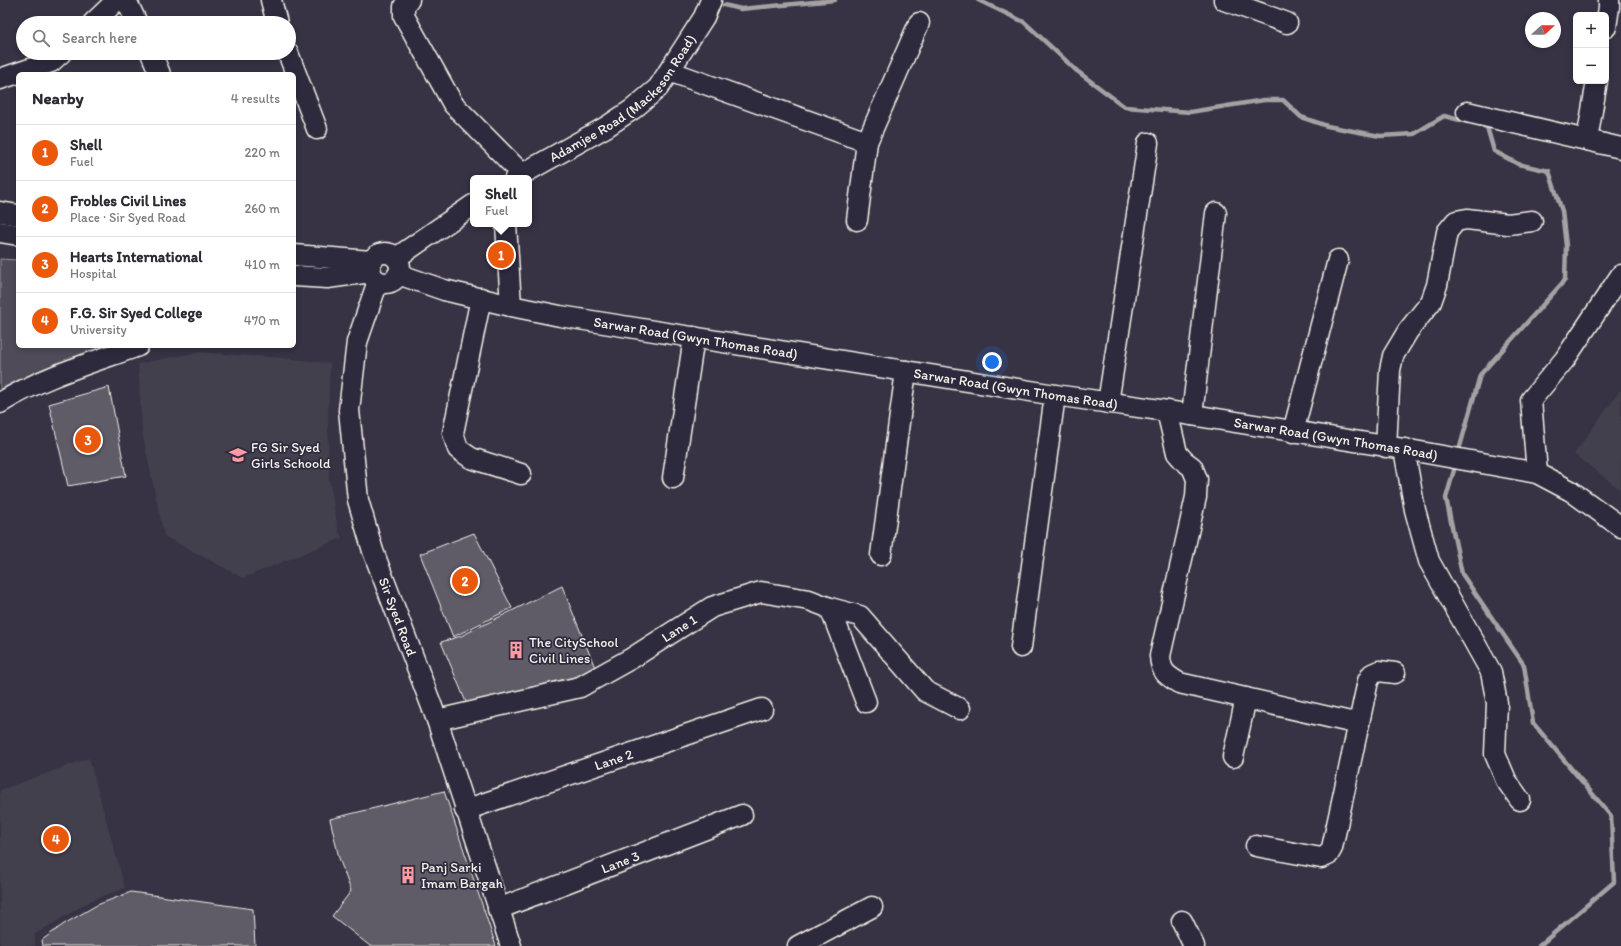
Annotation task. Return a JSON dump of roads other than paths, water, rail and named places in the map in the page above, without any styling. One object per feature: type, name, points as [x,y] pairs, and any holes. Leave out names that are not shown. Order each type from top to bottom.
[{"type":"street","points":[[100,16],[117,0]]},
{"type":"street","points":[[126,0],[134,16]]},
{"type":"street","points":[[271,0],[275,16]]},
{"type":"street","points":[[409,0],[404,6],[404,16],[453,104],[517,175]]},
{"type":"street","name":"Adamjee Road (Mackeson Road)","points":[[520,175],[606,127],[633,109],[658,88],[704,17],[711,0]]},
{"type":"street","points":[[1224,0],[1287,23]]},
{"type":"street","points":[[1608,12],[1609,0]]},
{"type":"street","points":[[857,220],[867,142],[919,22]]},
{"type":"street","points":[[23,72],[53,60]]},
{"type":"street","points":[[153,60],[159,72]]},
{"type":"street","points":[[290,60],[294,72]]},
{"type":"street","points":[[669,71],[867,142]]},
{"type":"street","points":[[0,80],[16,74]]},
{"type":"street","points":[[296,77],[317,129]]},
{"type":"street","points":[[1587,140],[1596,84]]},
{"type":"street","points":[[1467,112],[1621,148]]},
{"type":"street","points":[[1108,403],[1148,144]]},
{"type":"street","points":[[296,255],[373,271],[384,283],[390,282],[397,266],[470,207]]},
{"type":"street","points":[[0,212],[16,216]]},
{"type":"street","points":[[1192,415],[1216,213]]},
{"type":"street","points":[[1520,800],[1506,780],[1494,754],[1498,703],[1491,672],[1429,561],[1415,510],[1395,448],[1390,370],[1393,356],[1408,331],[1431,302],[1438,285],[1447,232],[1456,221],[1467,219],[1508,224],[1532,221]]},
{"type":"street","points":[[506,227],[511,306]]},
{"type":"street","points":[[0,232],[16,236]]},
{"type":"street","points":[[373,271],[375,256],[386,252],[397,266]]},
{"type":"street","points":[[1293,432],[1338,260]]},
{"type":"street","name":"Sarwar Road (Gwyn Thomas Road)","points":[[397,266],[444,290],[560,316],[1055,395],[1166,410],[1537,473],[1571,491],[1621,527]]},
{"type":"street","points":[[296,276],[327,278],[373,271]]},
{"type":"street","name":"Sir Syed Road","points":[[373,271],[357,342],[349,410],[358,500],[373,550],[436,720],[511,946]]},
{"type":"street","points":[[1537,473],[1531,400],[1565,359],[1621,275]]},
{"type":"street","points":[[481,298],[453,433],[458,450],[471,458],[521,474]]},
{"type":"street","points":[[673,478],[694,337]]},
{"type":"street","points":[[0,403],[54,373],[132,348]]},
{"type":"street","points":[[881,555],[906,371]]},
{"type":"street","points":[[1021,647],[1055,395]]},
{"type":"street","points":[[1166,410],[1177,453],[1192,467],[1197,479],[1196,497],[1160,656],[1161,667],[1167,675],[1179,683],[1359,724]]},
{"type":"street","name":"Lane 1","points":[[436,720],[580,687],[632,658],[712,607],[761,592],[809,600],[830,608],[860,616],[925,691],[960,709]]},
{"type":"street","points":[[830,608],[866,702]]},
{"type":"street","points":[[1256,846],[1321,858],[1328,855],[1332,848],[1368,681],[1372,674],[1380,671],[1395,673]]},
{"type":"street","points":[[1233,757],[1246,698]]},
{"type":"street","name":"Lane 2","points":[[465,810],[762,709]]},
{"type":"street","name":"Lane 3","points":[[498,909],[742,815]]},
{"type":"street","points":[[798,946],[872,907]]},
{"type":"street","points":[[1182,921],[1194,946]]},
{"type":"waterway","points":[[724,5],[741,9],[835,0]]},
{"type":"waterway","points":[[978,0],[1024,22],[1077,71],[1125,107],[1190,112],[1264,100],[1283,100],[1301,117],[1327,126],[1380,136],[1414,134],[1444,116],[1468,122]]},
{"type":"waterway","points":[[1458,454],[1480,375],[1565,280],[1566,246],[1562,211],[1549,171],[1518,164],[1494,151],[1487,127],[1481,125]]},
{"type":"waterway","points":[[1456,463],[1446,498],[1462,574],[1524,665],[1533,723],[1611,816],[1614,882],[1539,946]]},
{"type":"place","name":"Shell","points":[[501,255]]},
{"type":"place","name":"Hearts International","points":[[88,440]]},
{"type":"place","name":"FG Sir Syed Girls Schoold","points":[[238,455]]},
{"type":"place","name":"Frobles Civil Lines","points":[[465,581]]},
{"type":"place","name":"The CitySchool Civil Lines","points":[[516,650]]},
{"type":"place","name":"F.G. Sir Syed College","points":[[56,839]]},
{"type":"place","name":"Panj Sarki Imam Bargah","points":[[408,875]]}]
